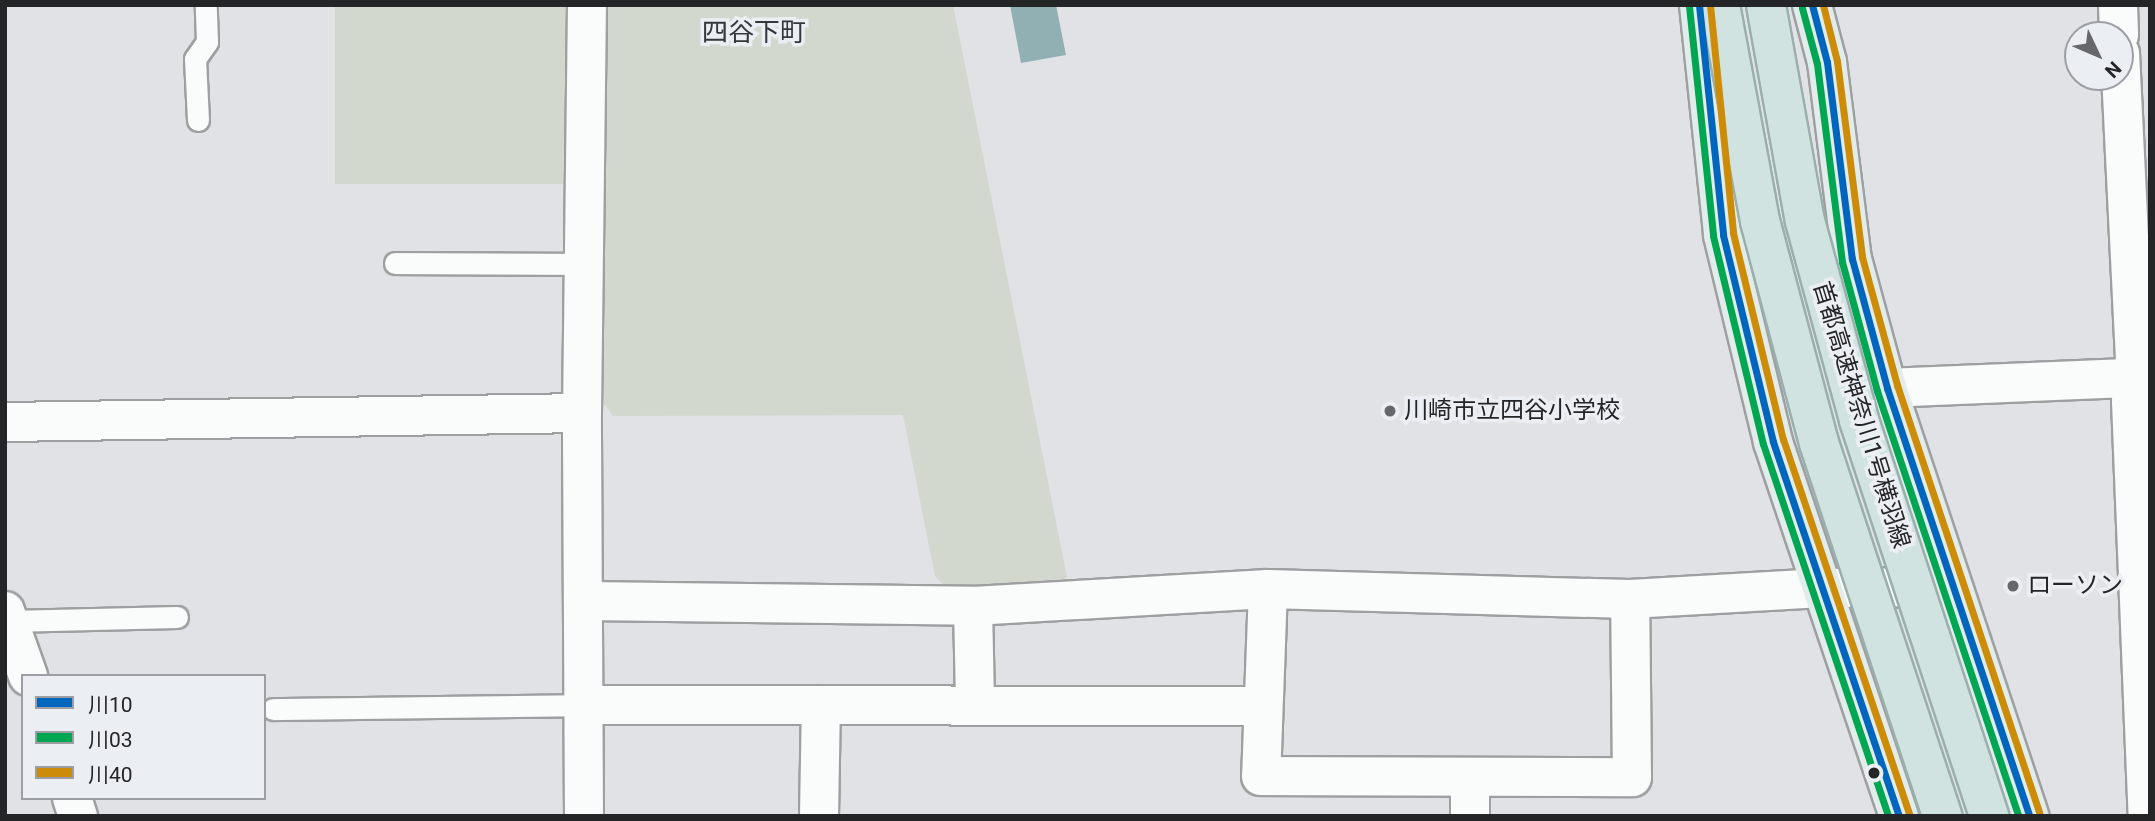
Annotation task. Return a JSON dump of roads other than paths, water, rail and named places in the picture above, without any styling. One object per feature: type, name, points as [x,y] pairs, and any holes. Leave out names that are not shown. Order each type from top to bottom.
[{"type":"highway","name":"首都高速神奈川1号横羽線","points":[[1720,5],[1760,222],[1819,443],[1942,816]]},
{"type":"highway","name":"首都高速神奈川1号横羽線","points":[[1766,5],[1805,221],[1852,394],[1989,816]]},
{"type":"main road","points":[[1699,5],[1723,235],[1773,442],[1899,816]]},
{"type":"main road","points":[[1812,5],[1827,62],[1852,259],[1887,388],[2029,816]]},
{"type":"street","points":[[584,816],[582,413],[587,5]]},
{"type":"street","points":[[2127,91],[2137,148],[2143,378],[2131,401],[2148,816]]},
{"type":"street","points":[[1887,388],[2143,378]]},
{"type":"street","points":[[5,422],[582,413]]},
{"type":"street","points":[[585,601],[973,606],[1268,589],[1630,599],[1822,588],[1953,587]]},
{"type":"street","points":[[1268,589],[1261,776],[1632,777],[1630,599]]},
{"type":"street","points":[[973,606],[975,705]]},
{"type":"street","points":[[7,616],[27,674]]},
{"type":"street","points":[[584,705],[1263,706]]},
{"type":"street","points":[[819,816],[821,705]]},
{"type":"street","points":[[1470,777],[1470,816]]},
{"type":"lane","points":[[198,120],[195,59],[207,42],[206,5]]},
{"type":"lane","points":[[395,263],[584,264]]},
{"type":"lane","points":[[7,616],[177,617]]},
{"type":"lane","points":[[274,709],[584,705]]},
{"type":"water","points":[[1010,5],[1056,5],[1066,55],[1021,63]]},
{"type":"place","name":"川崎市立四谷小学校","points":[[1390,411]]},
{"type":"place","name":"ローソン","points":[[2013,586]]},
{"type":"district","name":"四谷下町","points":[[754,33]]}]
